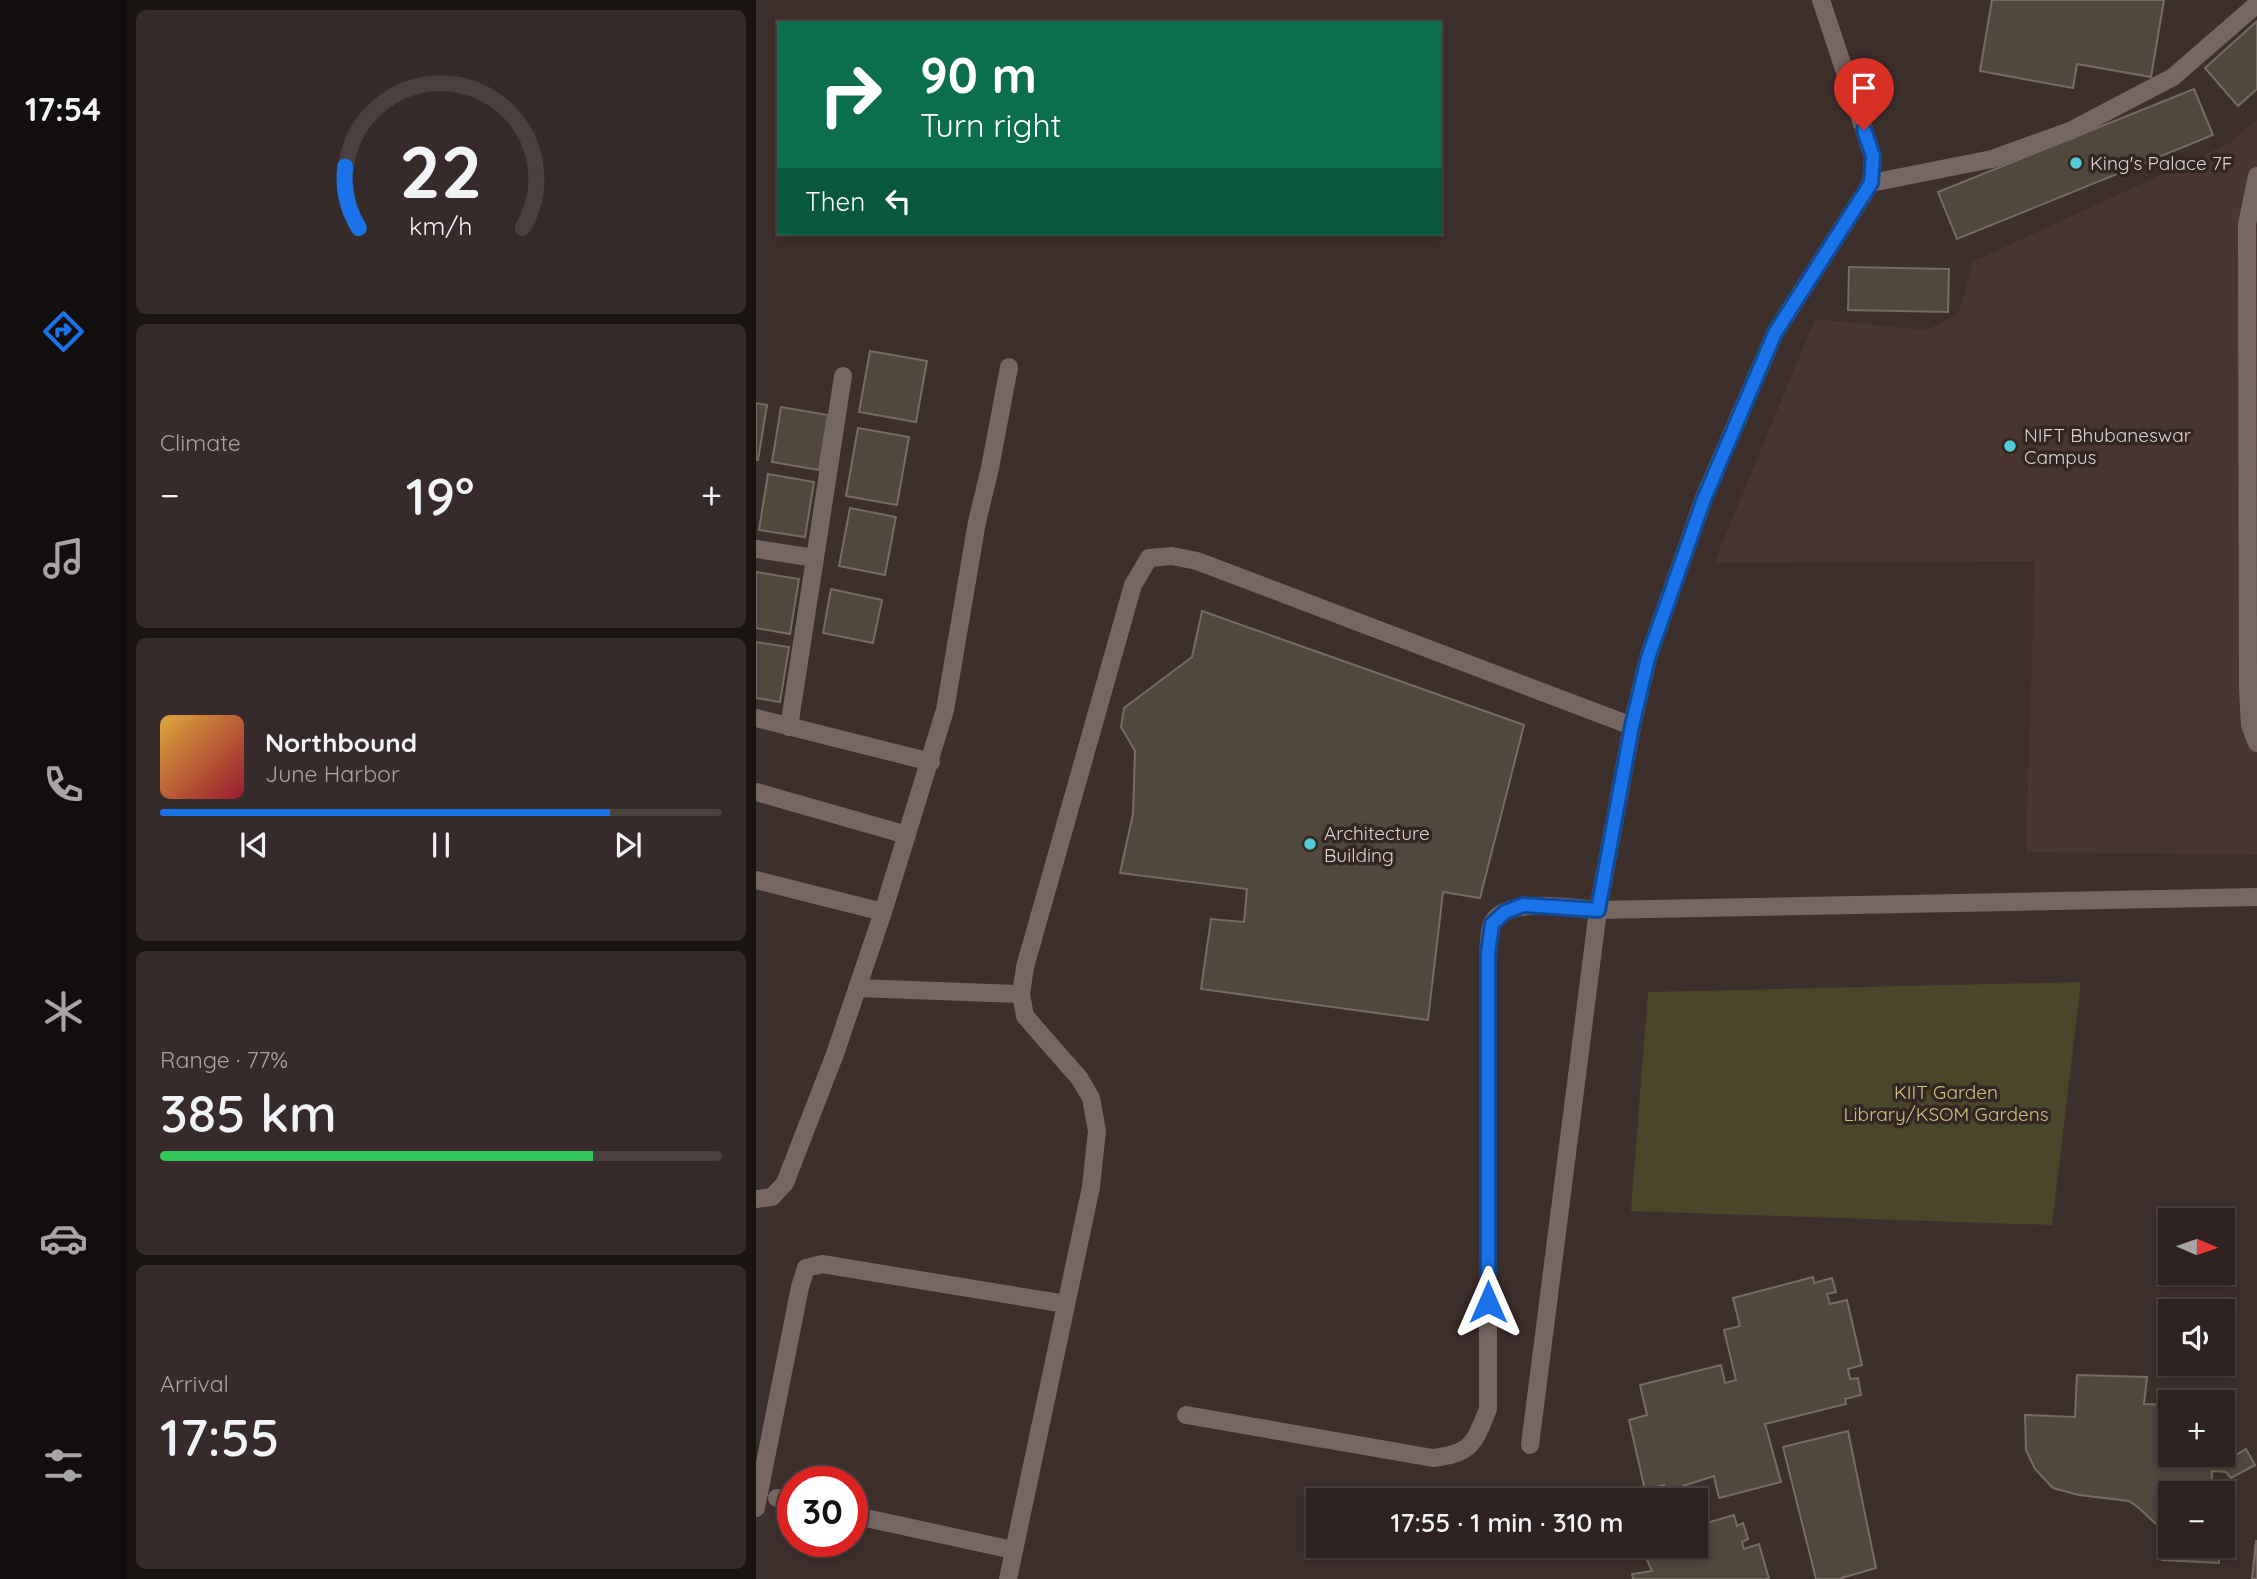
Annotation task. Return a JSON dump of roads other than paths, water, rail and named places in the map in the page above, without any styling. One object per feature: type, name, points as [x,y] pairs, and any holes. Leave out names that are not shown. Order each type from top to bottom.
[{"type":"street","points":[[1530,1445],[1598,910],[1632,726],[1648,658],[1704,499],[1775,333],[1871,183],[1873,156],[1821,0]]},
{"type":"street","points":[[1871,183],[1992,159],[2070,131],[2173,77],[2257,4]]},
{"type":"street","points":[[2257,176],[2247,223],[2253,298],[2248,688],[2250,724],[2257,743]]},
{"type":"street","points":[[756,1199],[772,1197],[785,1183],[857,988],[931,762],[945,710],[977,522],[1009,367]]},
{"type":"street","points":[[789,727],[843,376]]},
{"type":"street","points":[[756,549],[815,558]]},
{"type":"street","points":[[1008,1579],[1091,1187],[1097,1131],[1091,1098],[1080,1079],[1025,1016],[1021,994],[1024,967],[1082,772],[1133,585],[1149,558],[1172,556],[1197,561],[1632,726]]},
{"type":"street","points":[[756,718],[931,762]]},
{"type":"street","points":[[756,792],[907,835]]},
{"type":"street","points":[[756,880],[883,912]]},
{"type":"street","points":[[1186,1415],[1433,1458],[1459,1454],[1476,1439],[1488,1409],[1488,953],[1492,924],[1505,912],[1523,905],[1598,910],[2257,897]]},
{"type":"street","points":[[857,988],[1021,994]]},
{"type":"street","points":[[756,1508],[806,1268],[822,1264],[1066,1304]]},
{"type":"street","points":[[868,1518],[1013,1550]]},
{"type":"place","name":"King's Palace 7F","points":[[2076,163]]},
{"type":"place","name":"NIFT Bhubaneswar Campus","points":[[2010,446]]},
{"type":"place","name":"Architecture Building","points":[[1310,844]]},
{"type":"park label","name":"KIIT Garden Library/KSOM Gardens","points":[[1946,1103]]}]
